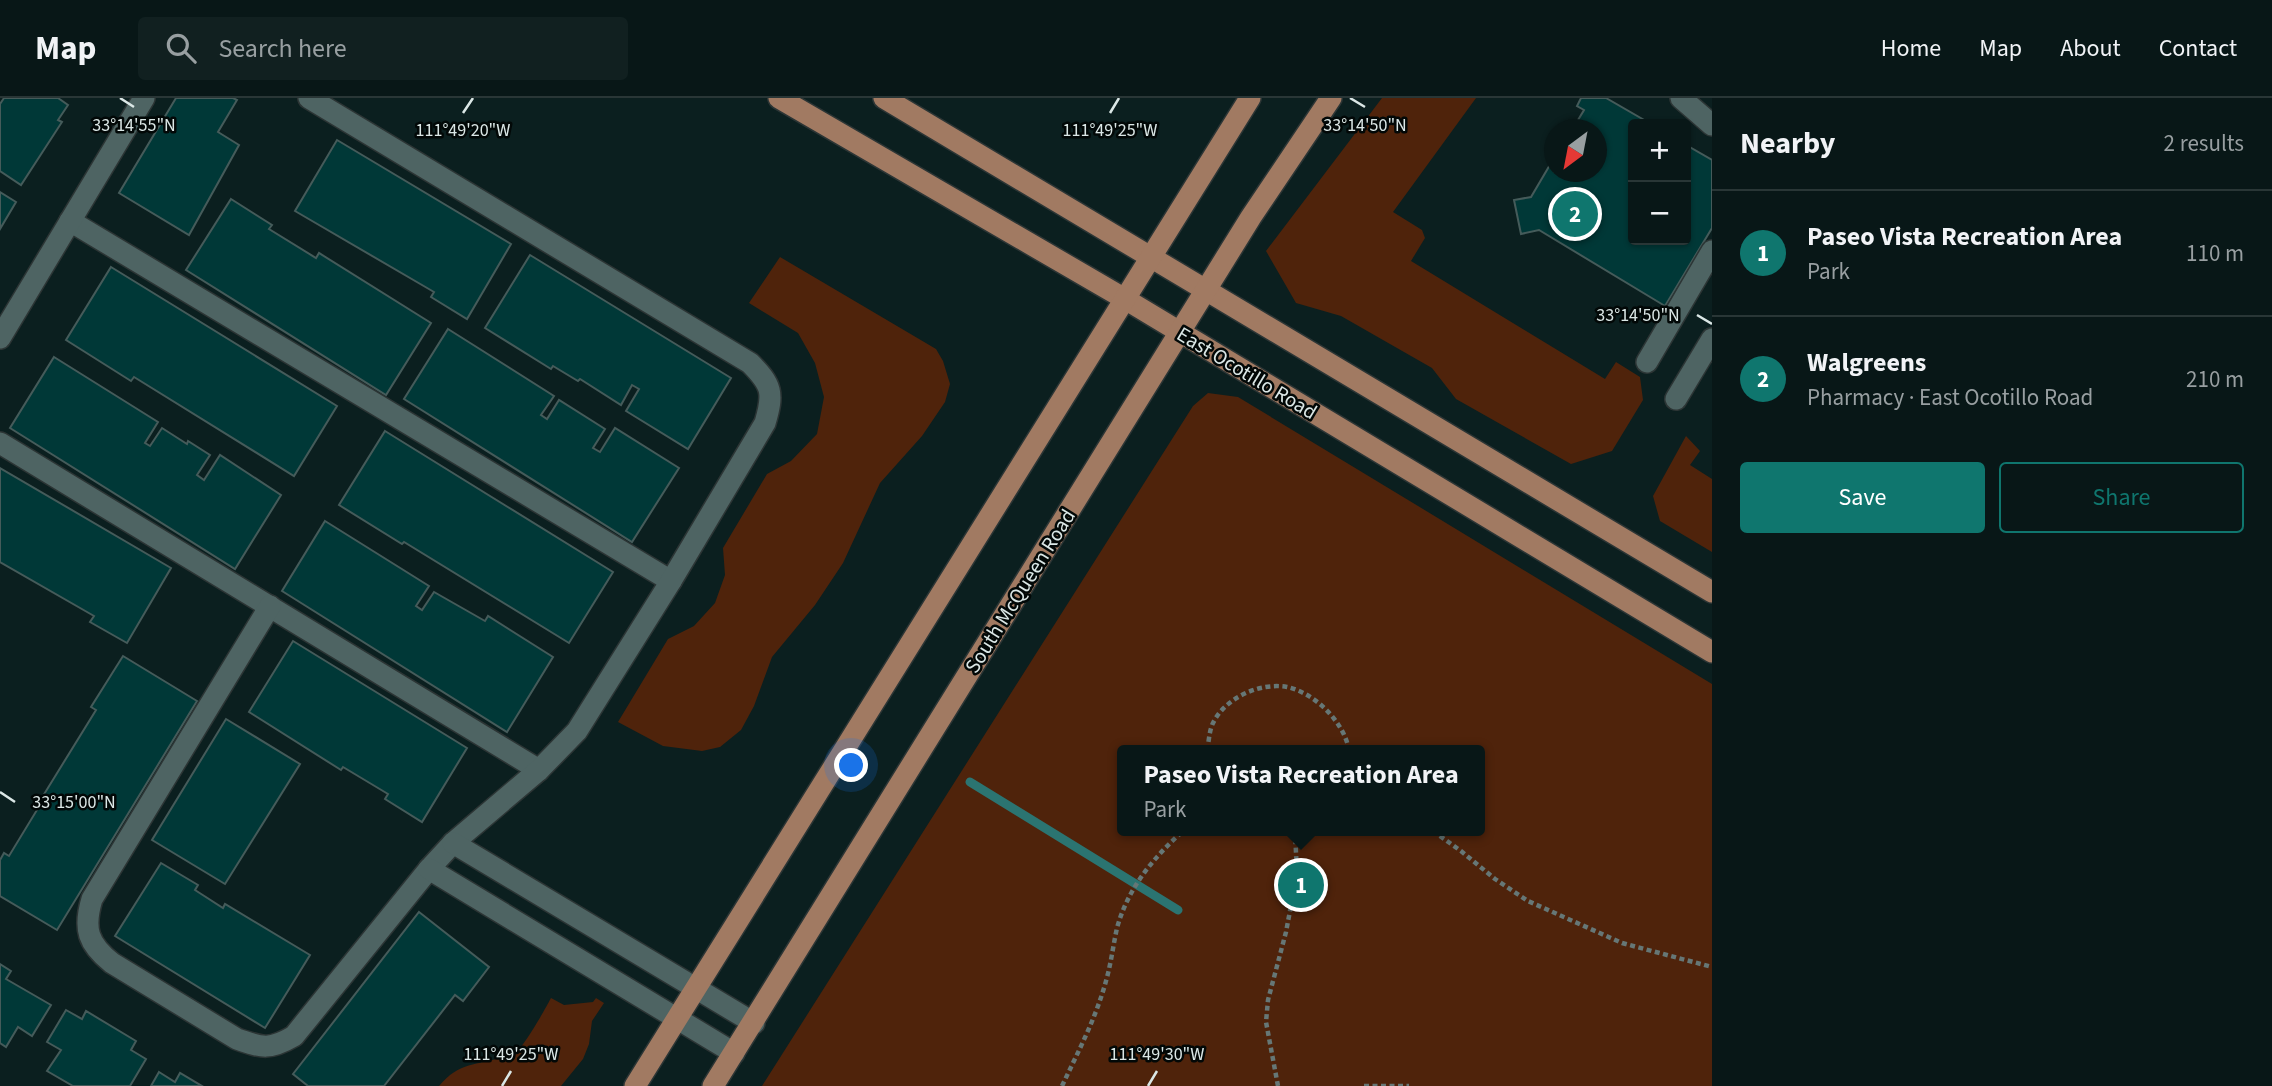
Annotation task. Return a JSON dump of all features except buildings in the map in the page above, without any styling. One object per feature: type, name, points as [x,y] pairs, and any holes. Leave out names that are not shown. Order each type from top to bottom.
[{"type":"main road","name":"East Ocotillo Road","points":[[779,98],[1125,299],[1712,652]]},
{"type":"main road","points":[[884,98],[1712,592]]},
{"type":"main road","points":[[635,1086],[1250,98]]},
{"type":"main road","name":"South McQueen Road","points":[[713,1086],[1205,290],[1331,98]]},
{"type":"street","points":[[0,338],[144,98]]},
{"type":"street","points":[[270,606],[92,899],[87,916],[90,937],[98,952],[112,963],[237,1039],[257,1046],[277,1046],[294,1036],[453,843],[539,770],[577,731],[765,423],[771,401],[766,378],[750,363],[309,98]]},
{"type":"street","points":[[1681,98],[1712,125]]},
{"type":"street","points":[[70,221],[671,581]]},
{"type":"street","points":[[1647,362],[1712,251]]},
{"type":"street","points":[[1676,398],[1712,339]]},
{"type":"street","points":[[0,443],[539,770]]},
{"type":"street","points":[[453,843],[754,1023]]},
{"type":"street","points":[[429,869],[734,1053]]},
{"type":"street","points":[[542,938],[561,908]]},
{"type":"path","points":[[1208,745],[1212,724],[1229,703],[1246,692],[1268,687],[1286,687],[1318,703],[1334,718],[1348,745]]},
{"type":"path","points":[[1062,1086],[1085,1039],[1106,981],[1118,925],[1131,892],[1148,867],[1178,836]]},
{"type":"path","points":[[1278,1086],[1266,1022],[1268,1000],[1286,932],[1297,874],[1295,836]]},
{"type":"path","points":[[1440,836],[1528,901],[1622,943],[1712,967]]},
{"type":"path","points":[[1364,1086],[1409,1086]]},
{"type":"shaded area","points":[[1382,98],[1476,98],[1393,212],[1422,230],[1425,238],[1411,261],[1605,379],[1616,362],[1640,377],[1643,400],[1612,451],[1571,464],[1456,399],[1432,368],[1341,316],[1296,303],[1266,251]]},
{"type":"shaded area","points":[[780,257],[936,349],[950,384],[945,402],[922,436],[880,483],[843,563],[815,605],[772,657],[754,706],[741,730],[720,747],[702,751],[663,746],[618,722],[668,639],[694,626],[715,603],[725,575],[723,548],[767,474],[791,461],[817,434],[824,397],[815,363],[798,333],[749,303]]},
{"type":"shaded area","points":[[1208,393],[1238,397],[1712,684],[1712,1086],[762,1086],[1193,406]]},
{"type":"shaded area","points":[[1686,436],[1700,451],[1690,465],[1712,479],[1712,552],[1660,521],[1653,496]]},
{"type":"shaded area","points":[[551,998],[564,1005],[593,1002],[596,998],[604,1003],[592,1021],[589,1044],[583,1059],[561,1086],[439,1086],[461,1068],[514,1054],[528,1037]]},
{"type":"waterway","points":[[970,782],[1178,910]]},
{"type":"place","name":"Walgreens","points":[[1575,214]]},
{"type":"place","name":"Paseo Vista Recreation Area","points":[[1301,885]]}]
